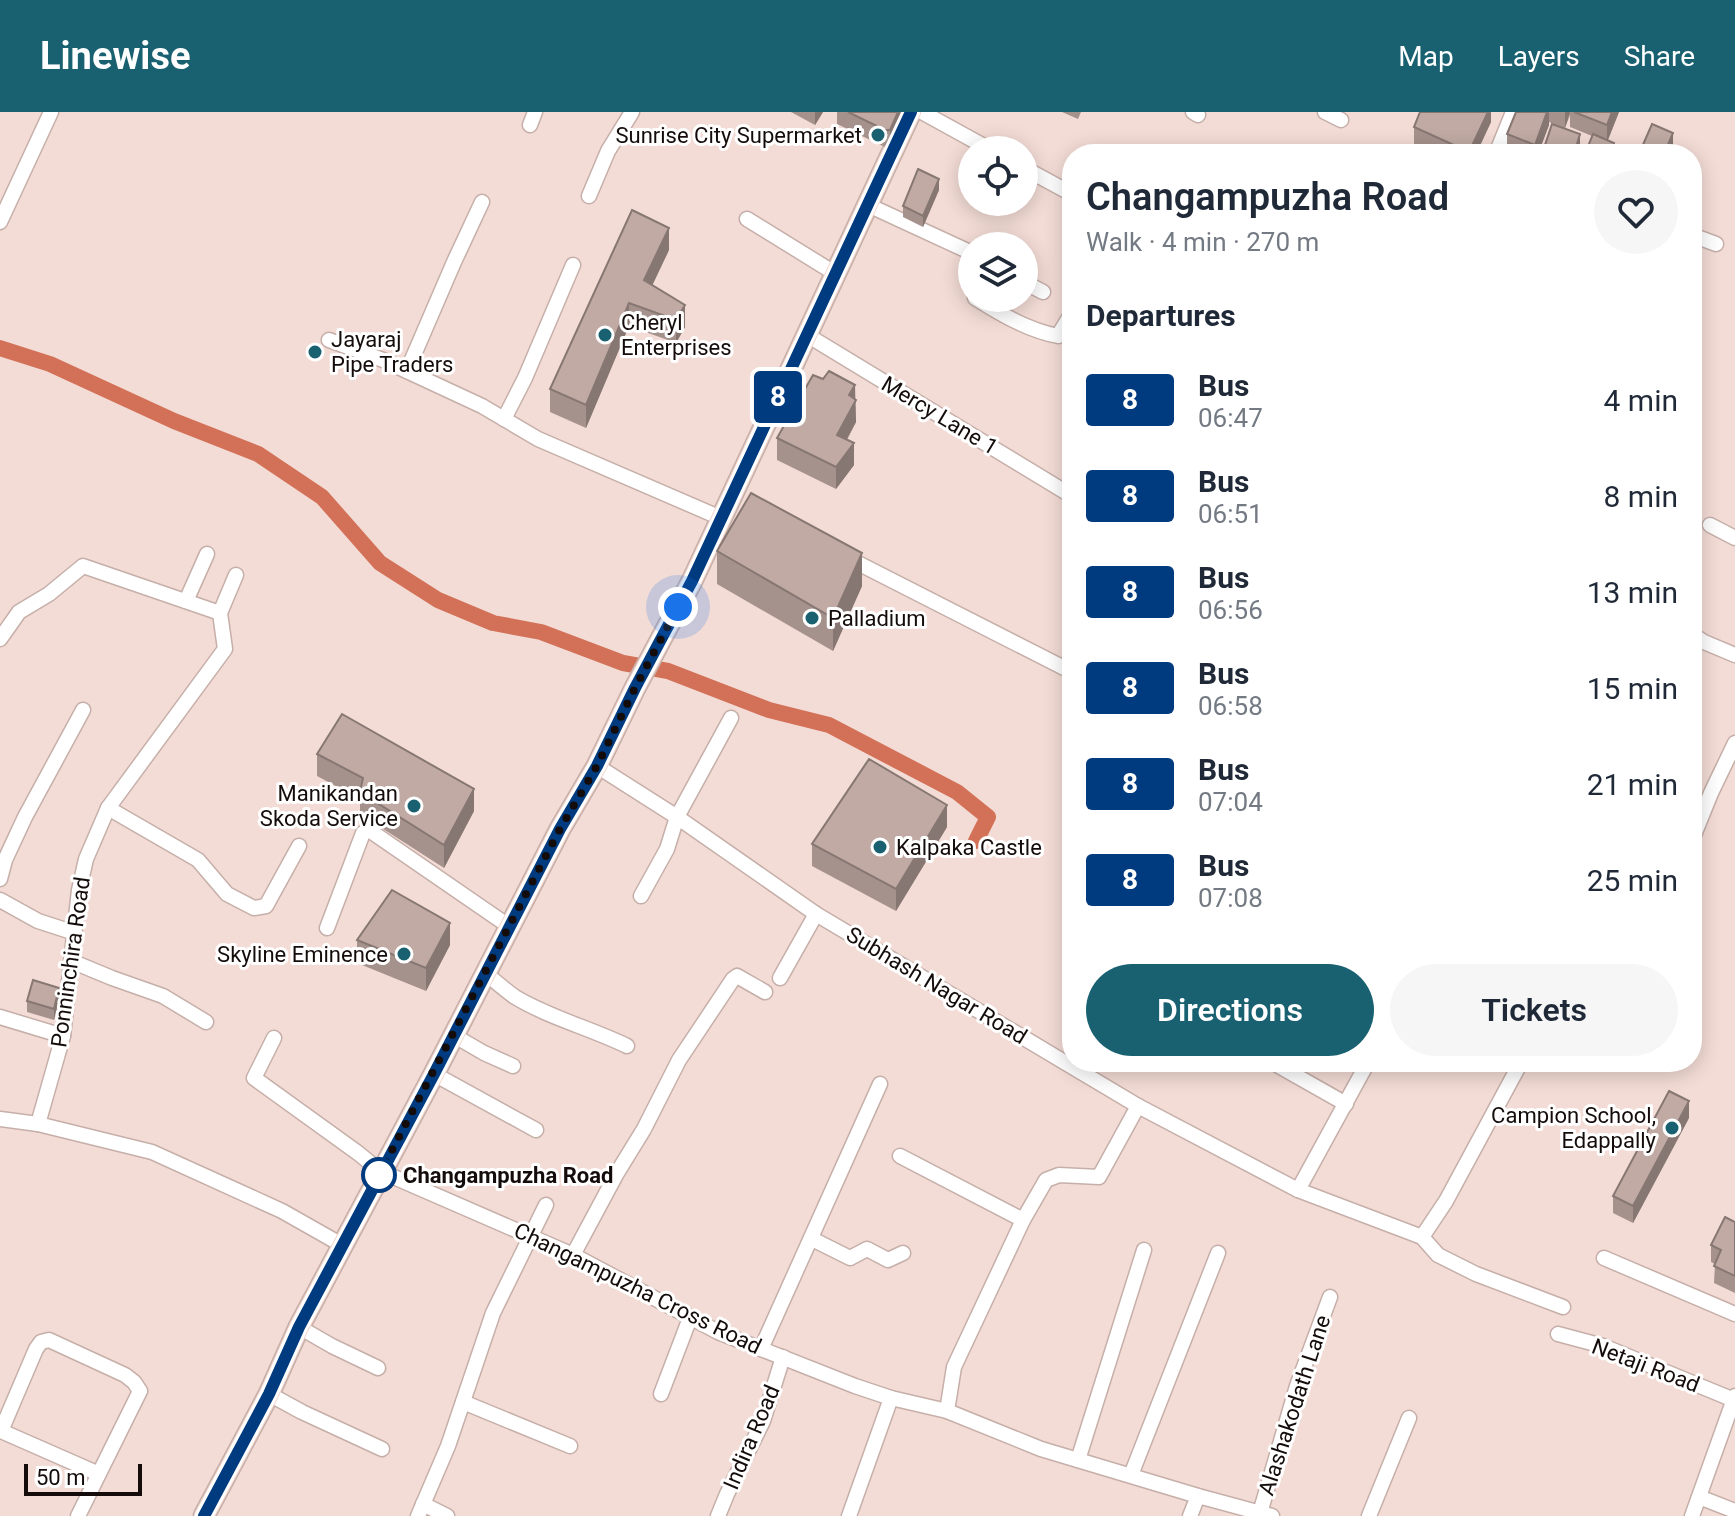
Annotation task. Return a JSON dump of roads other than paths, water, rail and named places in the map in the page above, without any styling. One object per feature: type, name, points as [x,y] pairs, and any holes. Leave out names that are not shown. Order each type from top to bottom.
[{"type":"main road","points":[[204,1516],[269,1394],[299,1327],[380,1171],[434,1074],[560,829],[597,766],[721,518],[739,502],[807,335],[911,112]]},
{"type":"street","points":[[0,222],[51,112]]},
{"type":"street","points":[[589,196],[608,151],[632,112]]},
{"type":"street","points":[[922,112],[966,136]]},
{"type":"street","points":[[1325,112],[1341,120]]},
{"type":"street","points":[[1500,144],[1513,112]]},
{"type":"street","points":[[1038,176],[1062,189]]},
{"type":"street","points":[[407,371],[482,202]]},
{"type":"street","points":[[868,205],[958,247]]},
{"type":"street","points":[[747,219],[836,274]]},
{"type":"street","points":[[1702,239],[1716,244]]},
{"type":"street","points":[[504,419],[573,265]]},
{"type":"street","points":[[1038,289],[1043,292]]},
{"type":"street","points":[[998,312],[1033,329],[1058,336],[1062,329]]},
{"type":"street","name":"Mercy Lane 1","points":[[807,335],[1062,490]]},
{"type":"street","points":[[329,340],[407,371],[482,406],[538,439],[721,518]]},
{"type":"street","points":[[1710,525],[1735,538]]},
{"type":"street","points":[[831,549],[1062,667]]},
{"type":"street","points":[[186,601],[207,554]]},
{"type":"street","points":[[0,639],[19,612],[49,594],[83,566],[220,613],[236,575]]},
{"type":"street","name":"Ponninchira Road","points":[[38,1124],[63,1036],[79,890],[86,859],[108,808],[225,649],[220,613]]},
{"type":"street","points":[[1702,641],[1735,655]]},
{"type":"street","points":[[0,879],[5,860],[25,817],[83,710]]},
{"type":"street","points":[[641,896],[667,849],[677,817],[731,718]]},
{"type":"street","points":[[1702,815],[1735,743]]},
{"type":"street","name":"Subhash Nagar Road","points":[[597,766],[677,817],[816,914],[1062,1056]]},
{"type":"street","points":[[108,808],[198,860],[227,894],[254,908],[266,906],[299,846]]},
{"type":"street","points":[[327,928],[363,833],[369,830],[510,927]]},
{"type":"street","points":[[0,900],[38,921],[75,933]]},
{"type":"street","points":[[780,978],[816,914]]},
{"type":"street","points":[[71,961],[163,996],[206,1022]]},
{"type":"street","points":[[485,973],[516,997],[582,1029],[627,1046]]},
{"type":"street","points":[[573,1255],[679,1060],[733,979],[737,976],[743,978],[765,992]]},
{"type":"street","points":[[0,1017],[63,1036]]},
{"type":"street","points":[[453,1035],[513,1066]]},
{"type":"street","name":"Changampuzha Cross Road","points":[[274,1038],[254,1078],[380,1171],[573,1255],[690,1318],[761,1349],[891,1398],[947,1411],[1041,1449],[1266,1515]]},
{"type":"street","name":"Subhash Nagar Road","points":[[1088,1072],[1138,1106],[1298,1190],[1422,1237],[1438,1255],[1476,1274],[1563,1307]]},
{"type":"street","points":[[1290,1072],[1346,1104]]},
{"type":"street","points":[[1298,1190],[1363,1072]]},
{"type":"street","points":[[1422,1237],[1446,1201],[1516,1072]]},
{"type":"street","points":[[434,1074],[536,1130]]},
{"type":"street","points":[[761,1349],[880,1084]]},
{"type":"street","points":[[947,1411],[954,1367],[1023,1220],[1046,1180],[1059,1175],[1099,1177],[1138,1106]]},
{"type":"street","points":[[0,1119],[38,1124],[152,1152],[282,1211],[342,1245]]},
{"type":"street","points":[[900,1156],[1023,1220]]},
{"type":"street","points":[[447,1516],[420,1510],[448,1446],[493,1313],[546,1205]]},
{"type":"street","points":[[812,1239],[850,1258],[867,1249],[888,1260],[903,1253]]},
{"type":"street","points":[[1078,1460],[1144,1250]]},
{"type":"street","points":[[1131,1475],[1218,1253]]},
{"type":"street","points":[[1604,1258],[1735,1314]]},
{"type":"street","name":"Alashakodath Lane","points":[[1266,1515],[1297,1386],[1330,1297]]},
{"type":"street","points":[[661,1394],[690,1318]]},
{"type":"street","points":[[299,1327],[378,1368]]},
{"type":"street","name":"Netaji Road","points":[[1558,1334],[1603,1346],[1734,1398]]},
{"type":"street","points":[[78,1516],[99,1474],[140,1391],[125,1375],[49,1340],[41,1342],[1,1430],[99,1474]]},
{"type":"street","name":"Indira Road","points":[[718,1516],[763,1421],[783,1357]]},
{"type":"street","points":[[269,1394],[382,1449]]},
{"type":"street","points":[[849,1516],[891,1398]]},
{"type":"street","points":[[1692,1516],[1734,1398]]},
{"type":"street","points":[[463,1402],[570,1446]]},
{"type":"street","points":[[1369,1516],[1409,1418]]},
{"type":"street","points":[[1190,1516],[1198,1496]]},
{"type":"street","points":[[1699,1497],[1735,1511]]},
{"type":"waterway","points":[[0,348],[50,364],[174,421],[258,454],[322,497],[380,563],[438,600],[493,623],[541,632],[623,663],[668,671],[769,710],[829,725],[957,792],[988,817],[976,841]]},
{"type":"place","name":"Sunrise City Supermarket","points":[[878,135]]},
{"type":"place","name":"Cheryl Enterprises","points":[[605,335]]},
{"type":"place","name":"Jayaraj Pipe Traders","points":[[315,352]]},
{"type":"place","name":"Palladium","points":[[812,618]]},
{"type":"place","name":"Manikandan Skoda Service","points":[[414,806]]},
{"type":"place","name":"Kalpaka Castle","points":[[880,847]]},
{"type":"place","name":"Skyline Eminence","points":[[404,954]]},
{"type":"place","name":"Campion School, Edappally","points":[[1672,1128]]},
{"type":"place","name":"Changampuzha Road","points":[[379,1175]]}]
